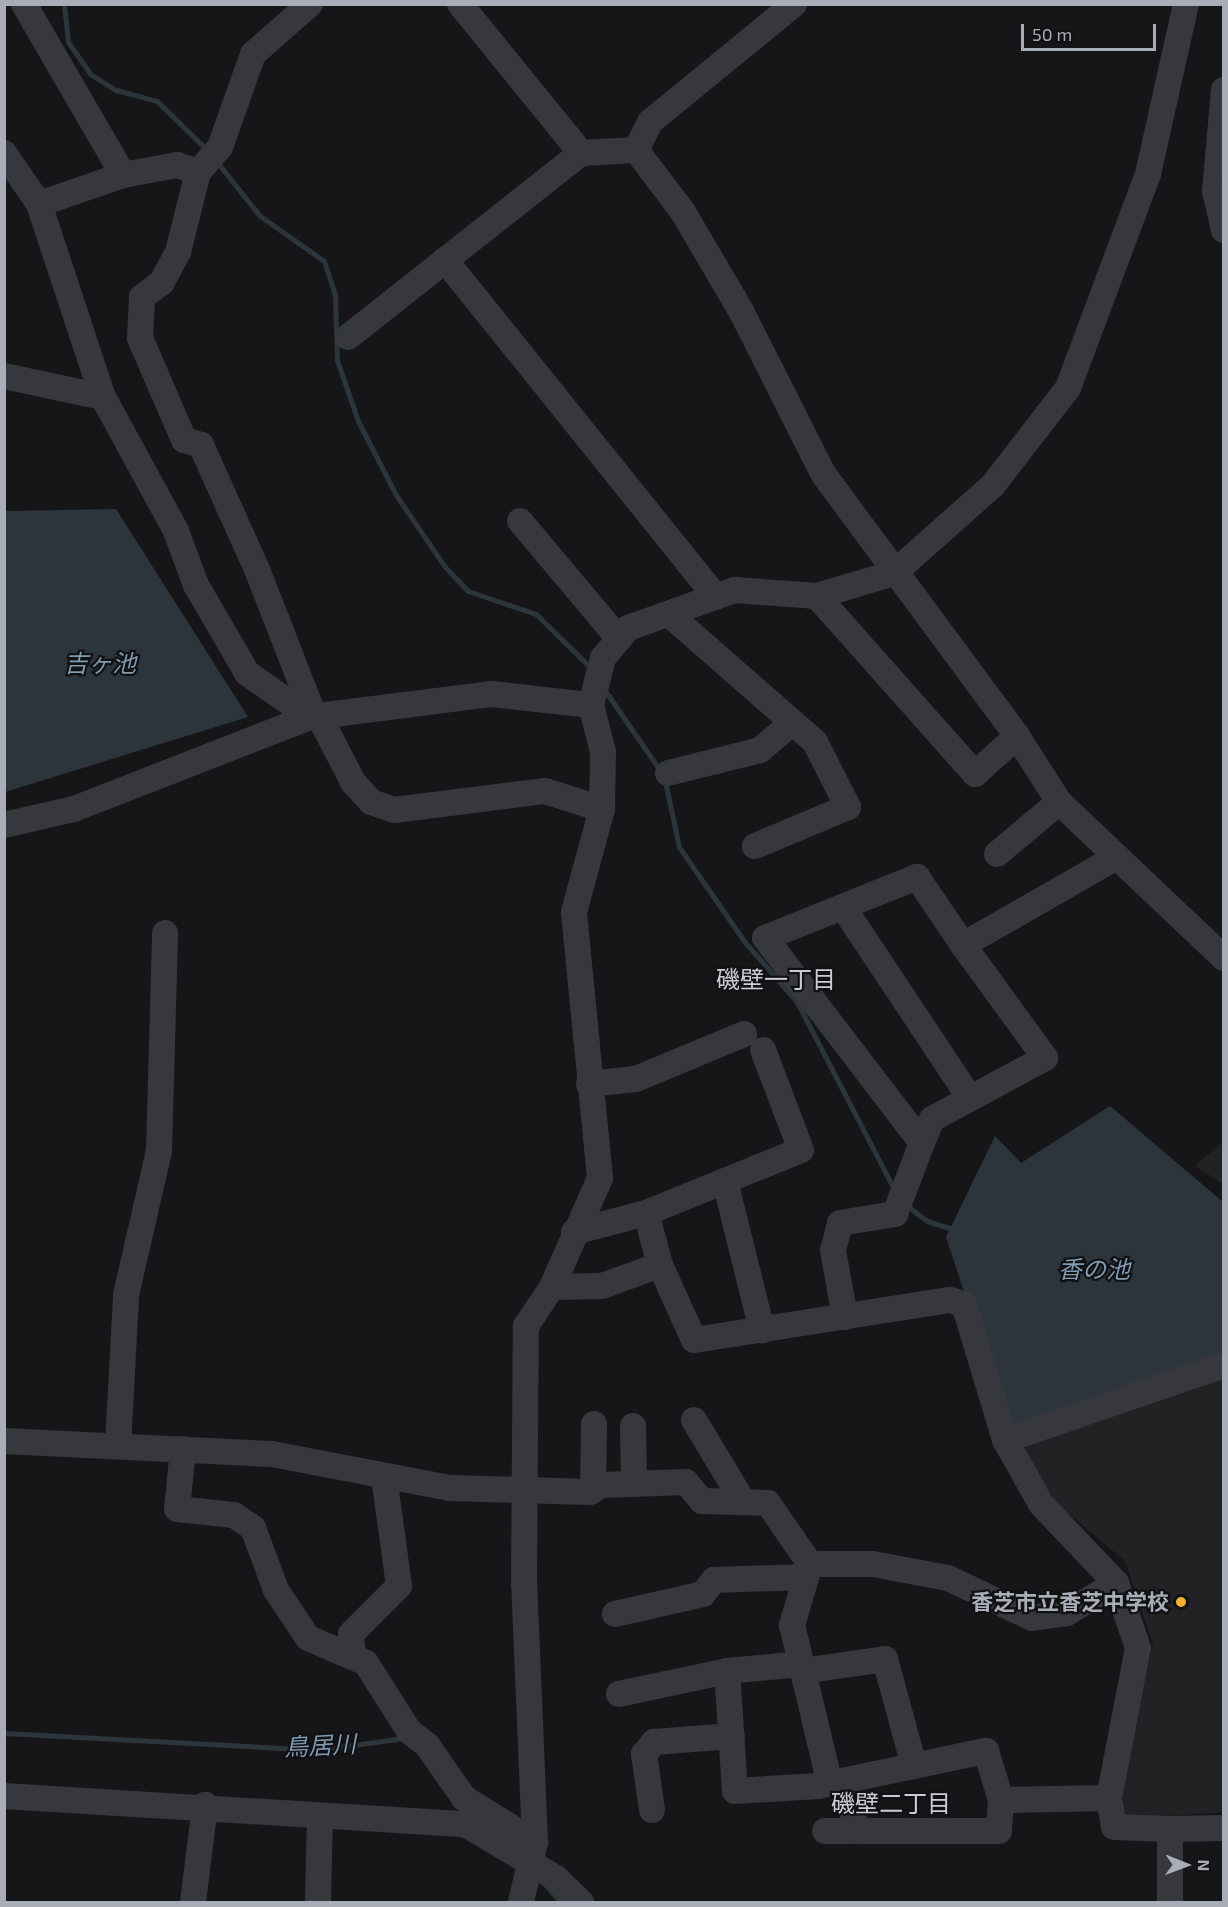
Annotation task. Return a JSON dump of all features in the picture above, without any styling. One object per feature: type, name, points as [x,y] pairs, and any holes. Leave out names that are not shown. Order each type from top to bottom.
[{"type":"street","points":[[24,4],[123,175]]},
{"type":"street","points":[[310,4],[253,54],[220,147],[198,171],[178,252],[162,282],[142,297],[140,338],[184,440],[201,445],[258,572],[314,716],[353,783],[371,802],[386,807],[416,810],[500,793],[545,791],[602,809]]},
{"type":"street","points":[[460,4],[581,153]]},
{"type":"street","points":[[636,150],[650,122],[794,4]]},
{"type":"street","points":[[521,1902],[532,1853],[525,1492],[526,1326],[552,1287],[574,1232],[600,1178],[574,912],[602,809],[603,752],[591,705],[603,658],[628,628],[670,615],[735,590],[817,596],[894,573],[993,485],[1068,388],[1148,174],[1185,4]]},
{"type":"street","points":[[1224,90],[1215,191],[1224,230]]},
{"type":"street","points":[[348,337],[581,153],[636,150]]},
{"type":"street","points":[[636,150],[683,212],[741,311],[824,475],[894,573],[1017,736],[1059,802],[1115,858],[1224,958]]},
{"type":"street","points":[[39,204],[123,175],[177,165],[198,171]]},
{"type":"street","points":[[8,167],[39,204],[104,397],[237,657],[248,673],[314,716]]},
{"type":"street","points":[[445,260],[717,597]]},
{"type":"street","points":[[4,376],[104,397]]},
{"type":"street","points":[[520,521],[619,639]]},
{"type":"street","points":[[817,596],[975,774],[1017,736]]},
{"type":"street","points":[[670,615],[815,742],[848,807],[754,846]]},
{"type":"street","points":[[4,825],[74,809],[314,716],[491,694],[591,705]]},
{"type":"street","points":[[668,773],[760,750],[792,723]]},
{"type":"street","points":[[997,854],[1059,802]]},
{"type":"street","points":[[963,945],[1115,858]]},
{"type":"street","points":[[845,1317],[833,1250],[840,1223],[895,1214],[932,1119],[1045,1058],[917,878],[765,938],[922,1143]]},
{"type":"street","points":[[843,907],[970,1098]]},
{"type":"street","points":[[118,1445],[126,1295],[159,1151],[165,933]]},
{"type":"street","points":[[574,1232],[646,1214],[801,1150],[754,1042],[636,1079],[590,1084]]},
{"type":"street","points":[[725,1181],[762,1330]]},
{"type":"street","points":[[646,1214],[660,1265],[694,1341],[950,1300],[964,1304],[1005,1440],[1041,1504],[1116,1583],[1138,1648],[1109,1798],[1114,1827],[1224,1828]]},
{"type":"street","points":[[552,1287],[602,1286],[660,1265]]},
{"type":"street","points":[[1005,1440],[1224,1365]]},
{"type":"street","points":[[694,1420],[742,1500]]},
{"type":"street","points":[[593,1490],[594,1424]]},
{"type":"street","points":[[633,1426],[634,1484]]},
{"type":"street","points":[[4,1441],[272,1454],[384,1478],[525,1492],[593,1490],[634,1484],[686,1482],[702,1501],[742,1500],[768,1503],[808,1570],[792,1625],[802,1667],[837,1782],[857,1831]]},
{"type":"street","points":[[183,1449],[177,1509],[234,1515],[253,1528],[294,1623],[324,1649],[353,1654],[366,1663],[409,1731],[427,1746],[464,1798],[532,1853],[582,1902]]},
{"type":"street","points":[[353,1654],[351,1634],[399,1586],[384,1478]]},
{"type":"street","points":[[615,1614],[703,1593],[714,1580],[873,1564],[948,1578],[1032,1618],[1067,1613],[1116,1583]]},
{"type":"street","points":[[619,1694],[727,1671],[885,1659],[914,1766]]},
{"type":"street","points":[[727,1671],[735,1791],[837,1782],[986,1751],[1001,1800],[999,1831],[825,1831]]},
{"type":"street","points":[[652,1810],[644,1754],[654,1742],[732,1736]]},
{"type":"street","points":[[4,1796],[206,1805],[320,1817],[465,1824],[532,1853]]},
{"type":"street","points":[[1001,1800],[1109,1798]]},
{"type":"street","points":[[193,1902],[206,1805]]},
{"type":"street","points":[[318,1902],[320,1817]]},
{"type":"street","points":[[1170,1829],[1170,1902]]},
{"type":"shaded area","points":[[1223,1141],[1223,1184],[1195,1166]]},
{"type":"shaded area","name":"香芝市立香芝中学校","points":[[1223,1373],[1223,1812],[1123,1819],[1123,1782],[1153,1644],[1125,1561],[1057,1504],[1018,1443]]},
{"type":"water","name":"吉ヶ池","points":[[116,509],[248,717],[5,792],[5,511]]},
{"type":"water","name":"香の池","points":[[1110,1106],[1223,1202],[1223,1364],[1010,1431],[946,1237],[995,1136],[1021,1163]]},
{"type":"waterway","points":[[64,4],[68,42],[90,74],[116,90],[157,101],[207,150]]},
{"type":"waterway","points":[[217,162],[260,216],[324,261],[335,294],[337,360],[358,421],[396,495],[445,567],[468,591],[536,614],[591,668]]},
{"type":"waterway","points":[[604,689],[661,772]]},
{"type":"waterway","points":[[665,781],[679,847],[744,941],[797,1002],[895,1191]]},
{"type":"waterway","points":[[906,1205],[927,1221],[956,1230]]},
{"type":"waterway","name":"鳥居川","points":[[4,1733],[317,1750],[404,1738]]},
{"type":"waterway","name":"鳥居川","points":[[542,1881],[560,1902]]},
{"type":"place","name":"香芝市立香芝中学校","points":[[1181,1602]]},
{"type":"district","name":"磯壁一丁目","points":[[776,979]]},
{"type":"district","name":"磯壁二丁目","points":[[891,1803]]}]
